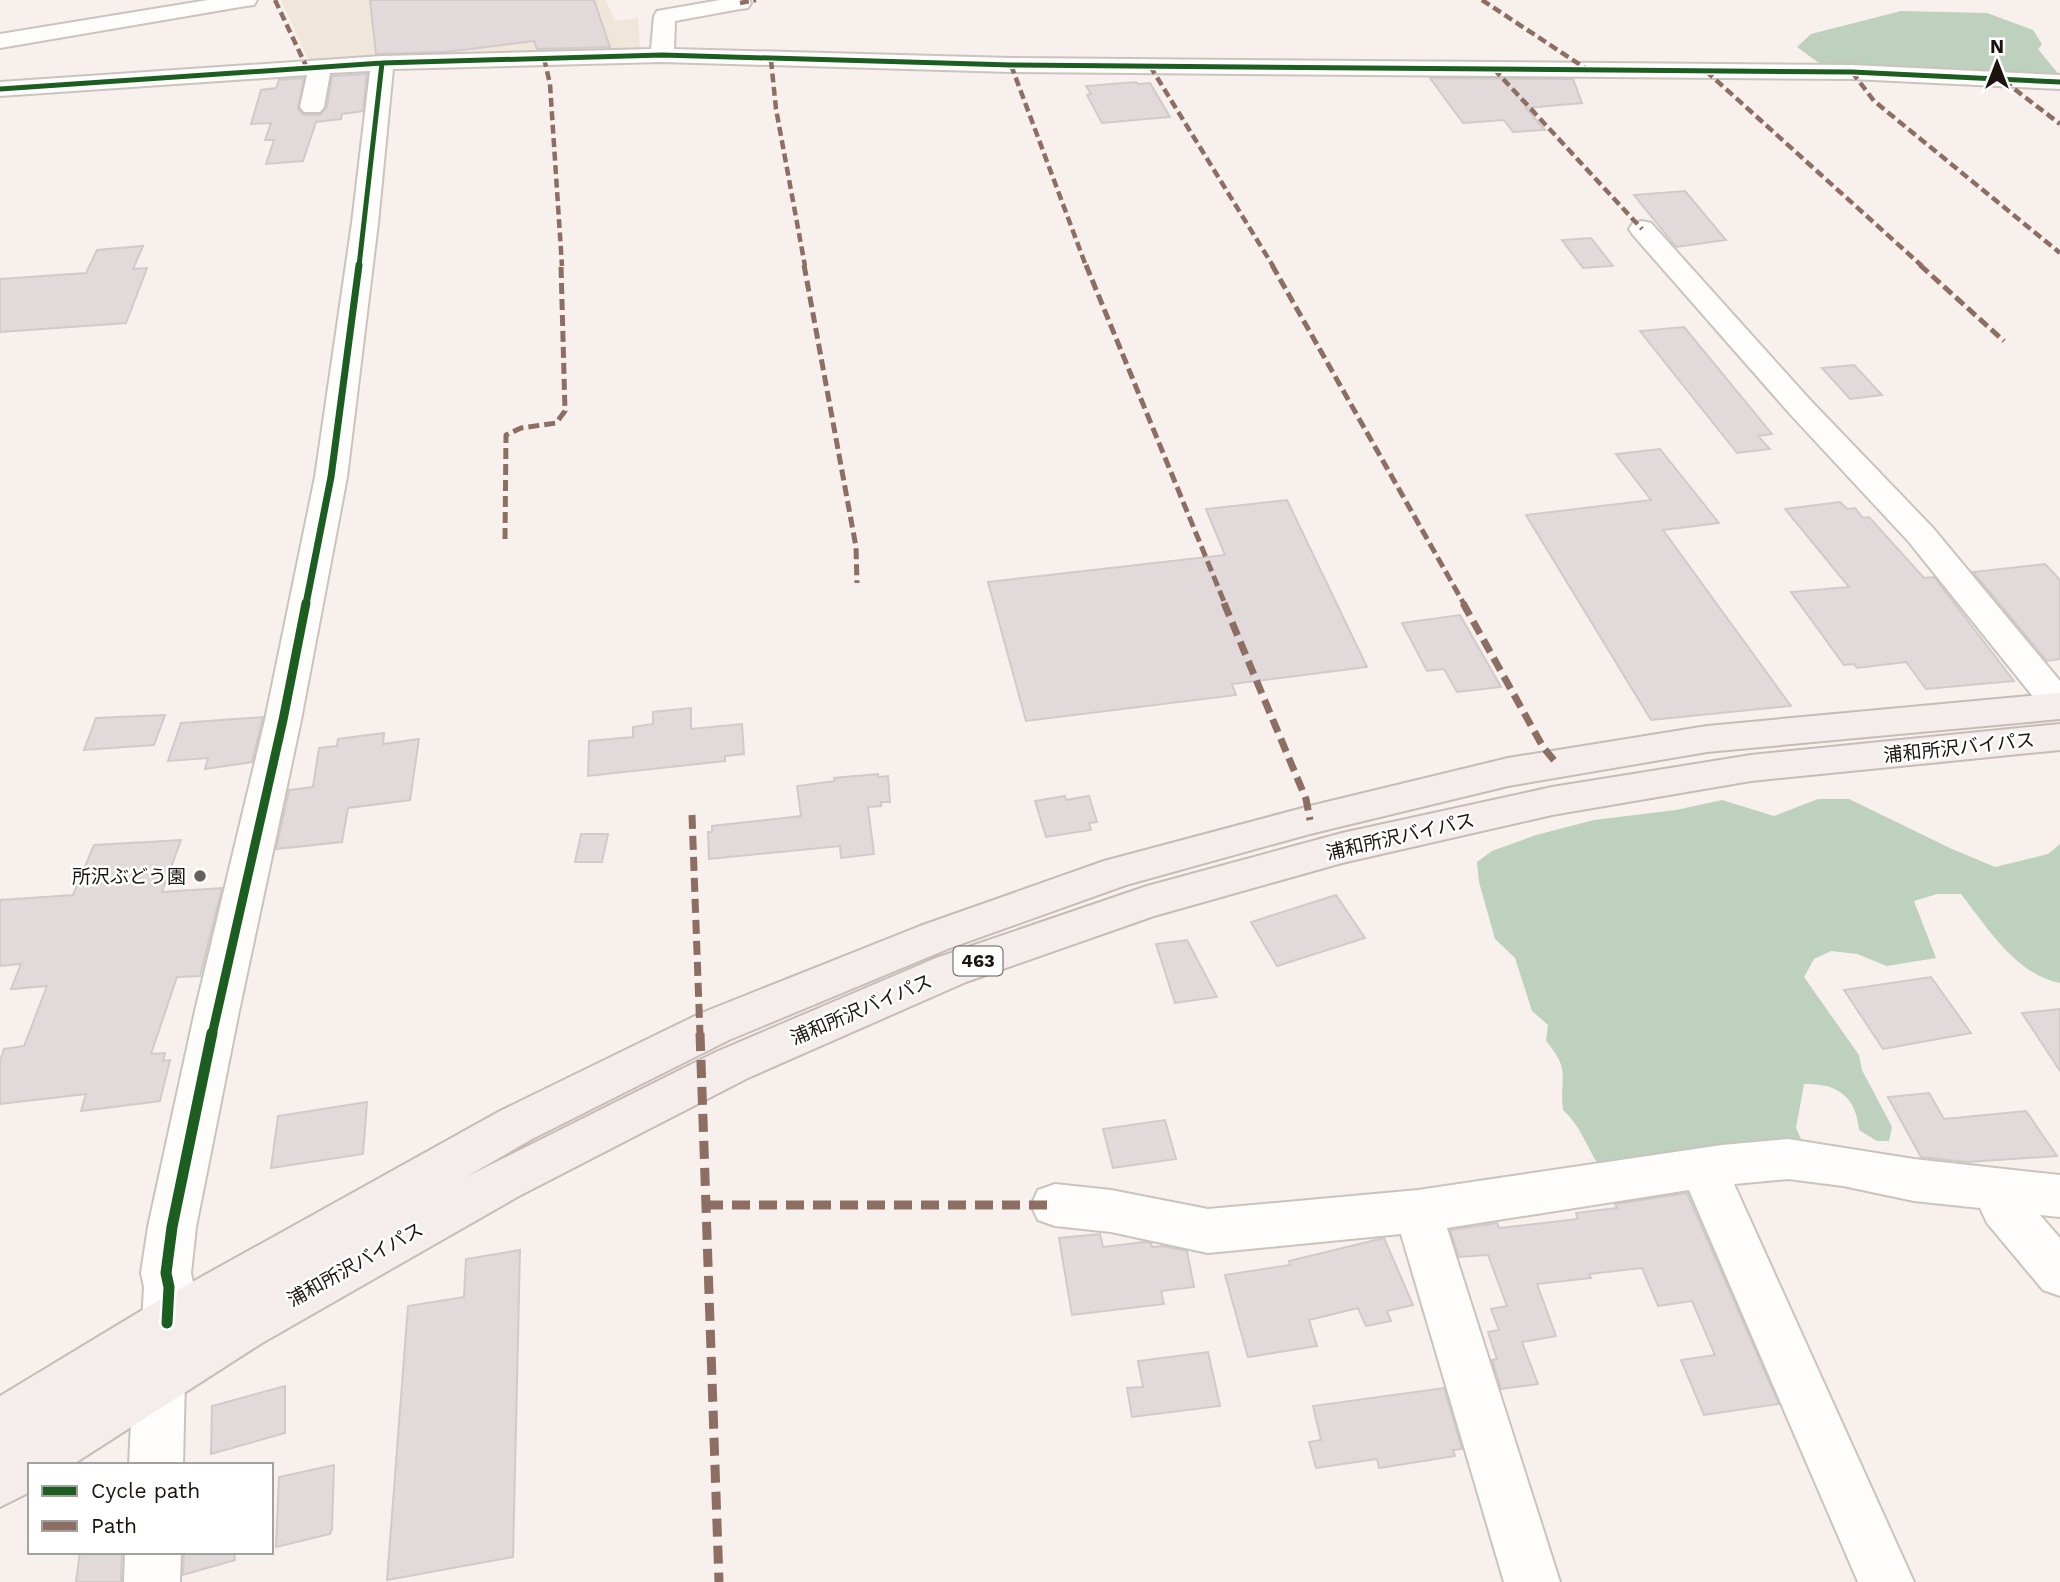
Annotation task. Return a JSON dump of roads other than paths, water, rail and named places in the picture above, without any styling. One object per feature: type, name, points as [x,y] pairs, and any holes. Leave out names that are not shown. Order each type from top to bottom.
[{"type":"highway","name":"浦和所沢バイパス","points":[[0,1425],[167,1323],[516,1125],[714,1027],[935,937],[1118,872],[1310,820],[1507,772],[1707,739],[2060,705]]},
{"type":"highway","name":"浦和所沢バイパス","points":[[0,1480],[244,1326],[502,1181],[733,1065],[951,970],[1147,902],[1342,848],[1552,800],[1751,768],[2060,737]]},
{"type":"street","points":[[0,41],[246,0]]},
{"type":"street","points":[[662,55],[665,16],[740,3]]},
{"type":"street","points":[[0,89],[382,63],[662,55],[1011,65],[1852,72],[2060,82]]},
{"type":"street","points":[[167,1323],[169,1287],[166,1273],[172,1227],[217,1011],[283,720],[331,477],[365,223],[382,63]]},
{"type":"street","points":[[312,107],[320,67]]},
{"type":"street","points":[[1642,229],[1801,408],[1922,535],[2060,705]]},
{"type":"street","points":[[1055,1205],[1111,1211],[1208,1231],[1418,1211],[1703,1168],[1788,1159],[1843,1166],[1914,1180],[2060,1196]]},
{"type":"street","points":[[1703,1168],[1886,1582]]},
{"type":"street","points":[[1994,1188],[2004,1208],[2060,1274]]},
{"type":"street","points":[[1418,1211],[1532,1582]]},
{"type":"street","points":[[156,1463],[159,1380]]},
{"type":"street","points":[[152,1582],[153,1554]]},
{"type":"place","name":"所沢ぶどう園","points":[[200,876]]}]
